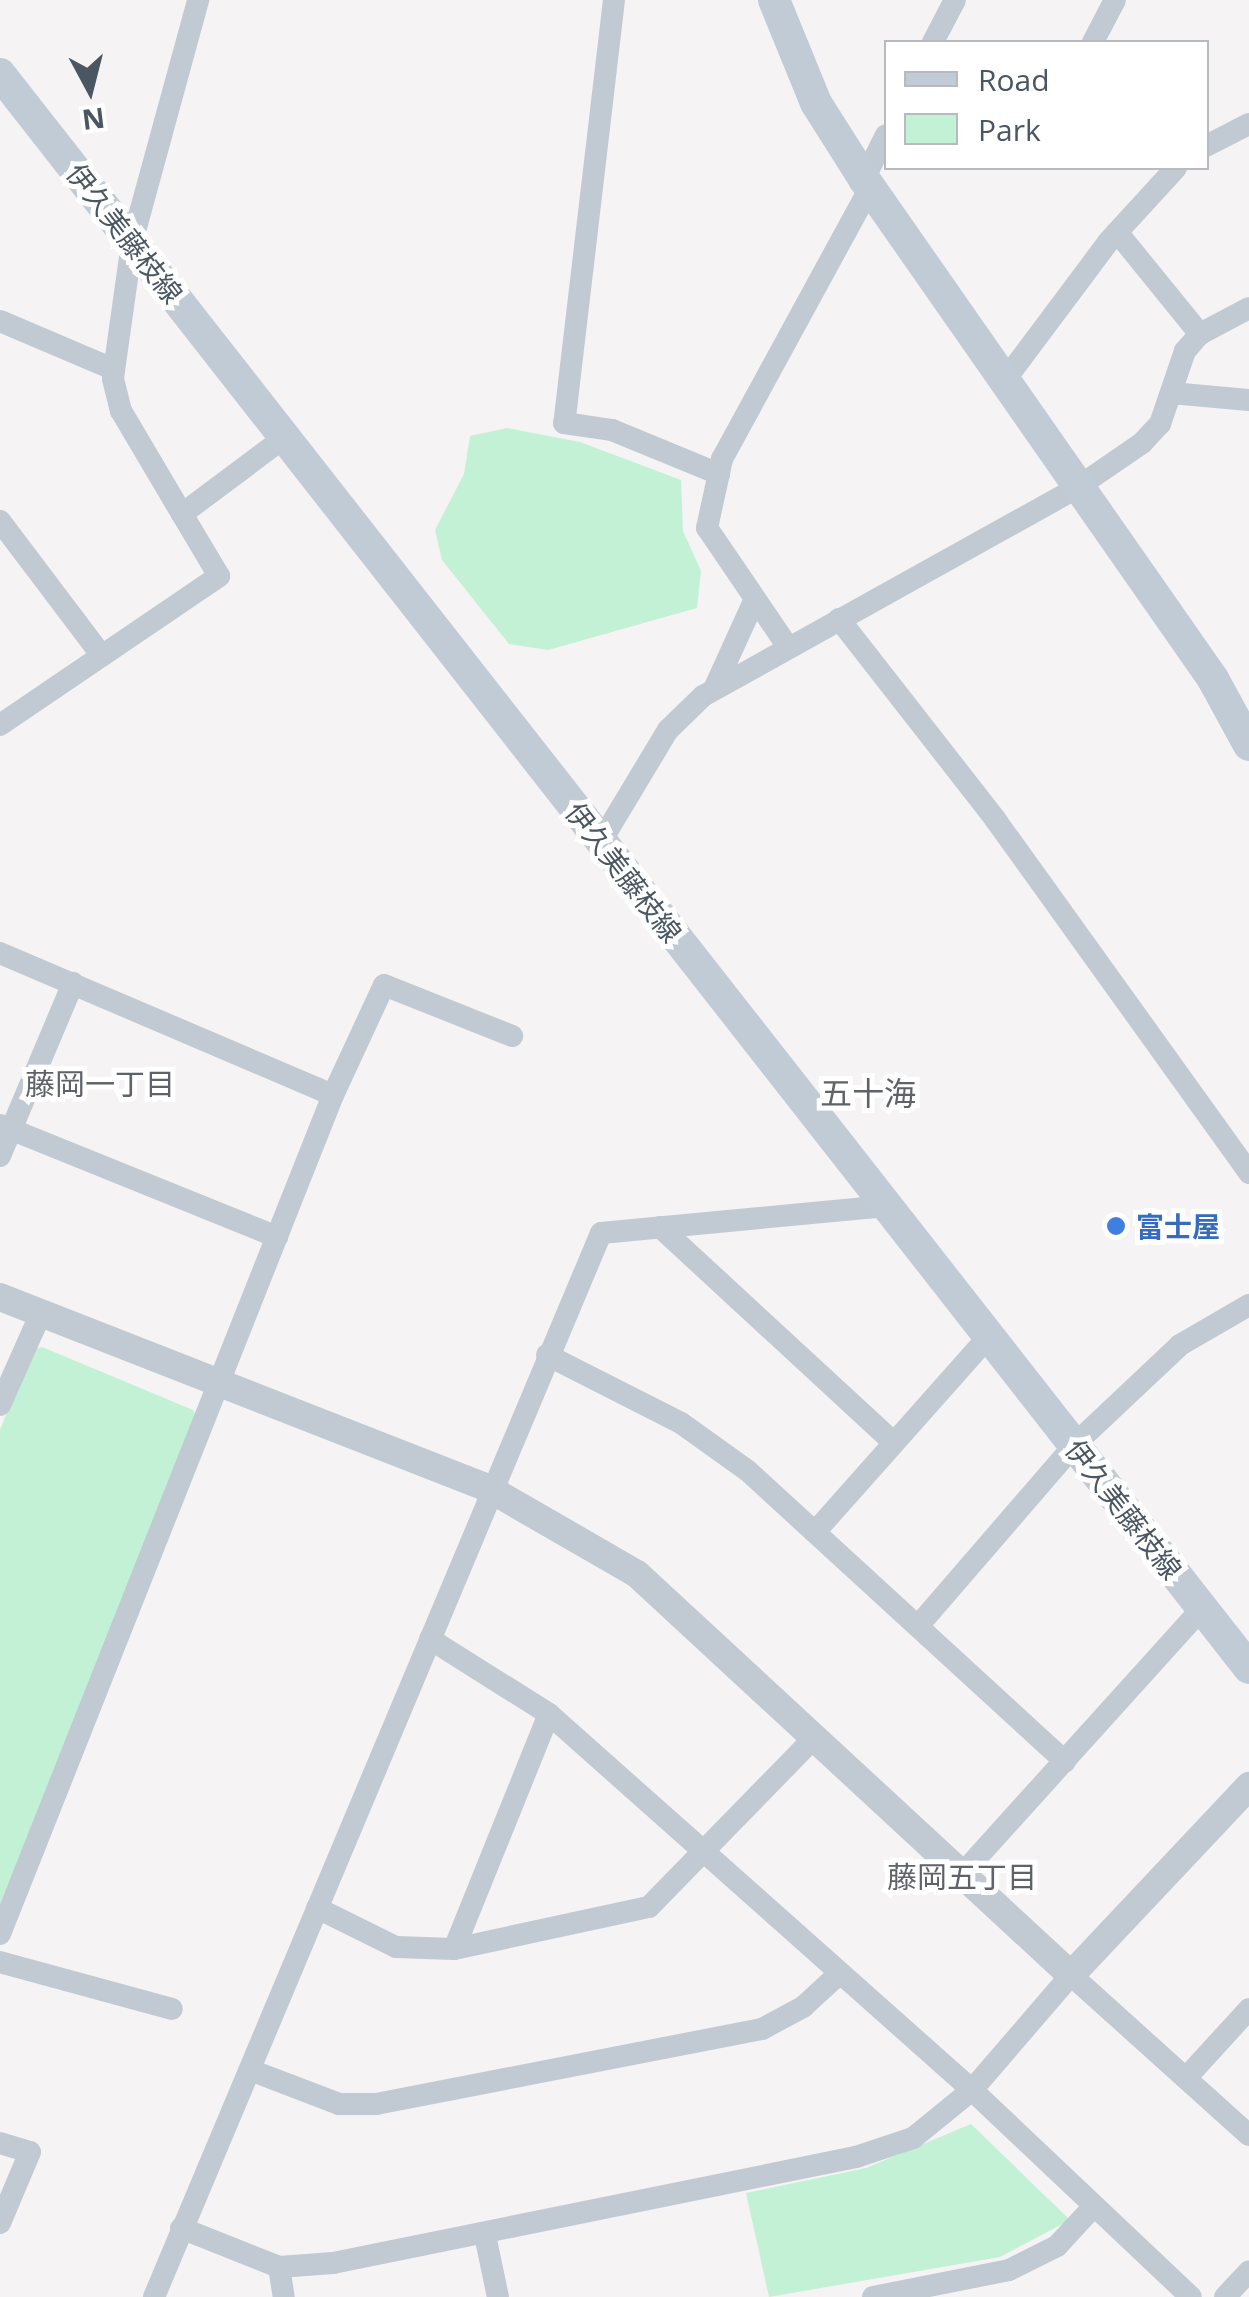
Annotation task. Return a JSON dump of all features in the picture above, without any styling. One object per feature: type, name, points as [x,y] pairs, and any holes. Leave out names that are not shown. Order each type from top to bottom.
[{"type":"main road","points":[[774,0],[816,103],[867,183],[1213,679],[1249,745]]},
{"type":"main road","name":"伊久美藤枝線","points":[[0,74],[1249,1668]]},
{"type":"street","points":[[0,726],[219,576],[121,412],[113,369],[132,242],[198,0]]},
{"type":"street","points":[[614,0],[564,423],[612,430],[719,474]]},
{"type":"street","points":[[934,40],[956,0]]},
{"type":"street","points":[[1094,40],[1115,0]]},
{"type":"street","points":[[1209,144],[1249,124]]},
{"type":"street","points":[[788,647],[707,528],[719,474],[867,183],[884,139]]},
{"type":"street","points":[[1004,380],[1117,232],[1170,170]]},
{"type":"street","points":[[1117,232],[1200,334]]},
{"type":"street","points":[[600,843],[668,730],[714,690],[1078,488],[1142,443],[1160,424],[1186,351],[1200,334],[1249,308]]},
{"type":"street","points":[[0,320],[113,369]]},
{"type":"street","points":[[1170,393],[1249,400]]},
{"type":"street","points":[[182,514],[285,438]]},
{"type":"street","points":[[2,528],[102,656]]},
{"type":"street","points":[[714,690],[755,599]]},
{"type":"street","points":[[839,619],[995,818],[1249,1172]]},
{"type":"street","points":[[0,953],[333,1095]]},
{"type":"street","points":[[0,1156],[6,1127],[74,983]]},
{"type":"street","points":[[0,1934],[333,1095],[384,985],[512,1036]]},
{"type":"street","points":[[6,1127],[277,1237]]},
{"type":"street","points":[[154,2297],[430,1639],[488,1488],[600,1233],[887,1206]]},
{"type":"street","points":[[660,1228],[894,1443]]},
{"type":"street","points":[[0,1297],[488,1488],[637,1574],[1070,1975],[1249,2134]]},
{"type":"street","points":[[918,1626],[1074,1445],[1180,1345],[1249,1305]]},
{"type":"street","points":[[0,1406],[41,1313]]},
{"type":"street","points":[[815,1532],[989,1336]]},
{"type":"street","points":[[547,1355],[681,1424],[748,1471],[1065,1760]]},
{"type":"street","points":[[962,1874],[1202,1608]]},
{"type":"street","points":[[430,1639],[550,1714],[972,2090],[1191,2297]]},
{"type":"street","points":[[454,1949],[550,1714]]},
{"type":"street","points":[[317,1908],[396,1947],[454,1949],[649,1907],[706,1853],[814,1738]]},
{"type":"street","points":[[181,2228],[278,2267],[485,2236],[856,2157],[913,2138],[972,2090],[1070,1975],[1249,1786]]},
{"type":"street","points":[[0,1962],[172,2010]]},
{"type":"street","points":[[250,2070],[339,2104],[376,2104],[762,2028],[803,2007],[840,1973]]},
{"type":"street","points":[[1186,2078],[1249,2008]]},
{"type":"street","points":[[0,2143],[30,2152],[0,2222]]},
{"type":"street","points":[[873,2297],[1009,2270],[1057,2246],[1094,2206]]},
{"type":"street","points":[[485,2236],[498,2297]]},
{"type":"street","points":[[278,2267],[284,2297]]},
{"type":"street","points":[[1225,2297],[1249,2271]]},
{"type":"green space","points":[[507,428],[580,442],[681,480],[683,531],[701,571],[697,608],[548,650],[509,644],[442,560],[435,530],[464,474],[470,436]]},
{"type":"green space","points":[[42,1347],[193,1410],[197,1418],[0,1904],[0,1430],[31,1350]]},
{"type":"green space","points":[[971,2124],[1070,2220],[1000,2257],[769,2297],[746,2193],[866,2168]]},
{"type":"place","name":"富士屋","points":[[1116,1226]]},
{"type":"district","name":"藤岡一丁目","points":[[100,1084]]},
{"type":"district","name":"五十海","points":[[868,1093]]},
{"type":"district","name":"藤岡五丁目","points":[[962,1877]]}]
